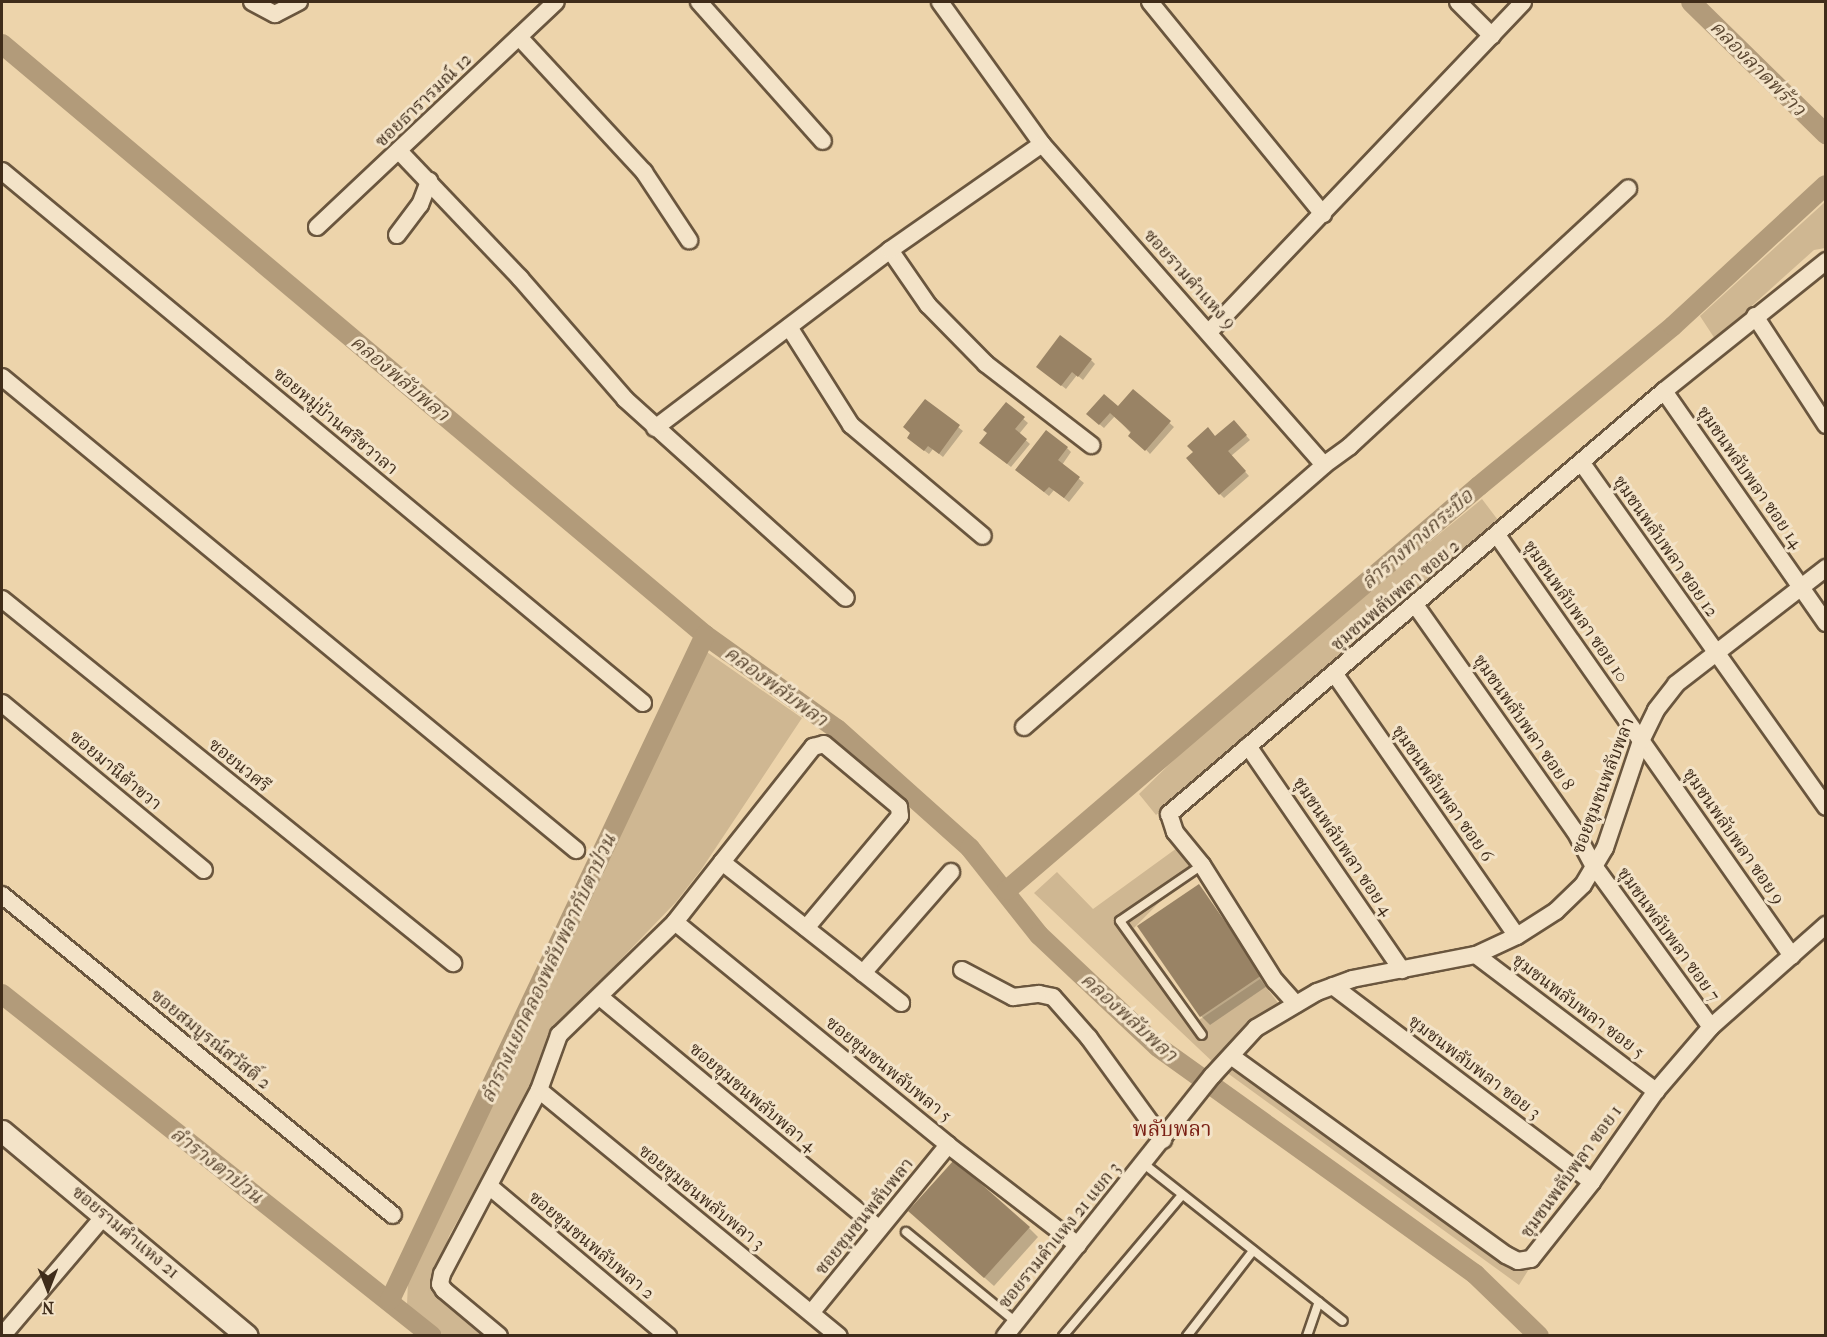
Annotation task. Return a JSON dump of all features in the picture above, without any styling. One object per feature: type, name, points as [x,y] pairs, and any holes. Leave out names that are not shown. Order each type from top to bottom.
[{"type":"street","points":[[252,2],[275,14],[299,2]]},
{"type":"street","name":"ซอยธารารมณ์ 12","points":[[317,227],[400,152],[556,2]]},
{"type":"street","points":[[699,2],[823,141]]},
{"type":"street","name":"ซอยรามคำแหง 9","points":[[940,2],[1042,144],[1210,331],[1324,465]]},
{"type":"street","points":[[1150,2],[1323,214]]},
{"type":"street","points":[[1458,2],[1491,36]]},
{"type":"street","points":[[1210,331],[1523,2]]},
{"type":"street","points":[[519,37],[644,172],[689,240]]},
{"type":"street","points":[[655,428],[890,250],[1042,144]]},
{"type":"street","points":[[400,152],[655,428],[846,598]]},
{"type":"street","name":"ซอยหมู่บ้านศรีชวาลา","points":[[2,171],[643,703]]},
{"type":"street","points":[[397,236],[420,205],[429,181]]},
{"type":"street","points":[[1024,727],[1324,465],[1350,446],[1432,367],[1628,189]]},
{"type":"street","points":[[890,250],[928,305],[986,364],[1091,445]]},
{"type":"street","name":"ชุมชนพลับพลา ซอย 2","points":[[1296,1004],[1275,981],[1202,865],[1174,832],[1169,814],[1416,606],[1664,392],[1755,316],[1826,261]]},
{"type":"street","points":[[1755,316],[1826,425]]},
{"type":"street","points":[[789,327],[851,425],[983,536]]},
{"type":"street","points":[[2,377],[576,850]]},
{"type":"street","name":"ชุมชนพลับพลา ซอย 14","points":[[1664,392],[1826,623]]},
{"type":"street","name":"ชุมชนพลับพลา ซอย 12","points":[[1581,462],[1826,807]]},
{"type":"street","name":"ชุมชนพลับพลา ซอย 10","points":[[1497,535],[1641,741]]},
{"type":"street","name":"ซอยชุมชนพลับพลา","points":[[1212,1076],[1256,1028],[1296,1004],[1333,986],[1476,956],[1517,936],[1556,911],[1583,885],[1594,866],[1622,805],[1641,741],[1656,710],[1676,684],[1826,568]]},
{"type":"street","name":"ซอยนวศรี","points":[[2,599],[453,963]]},
{"type":"street","name":"ชุมชนพลับพลา ซอย 8","points":[[1416,606],[1575,831],[1594,866]]},
{"type":"street","name":"ชุมชนพลับพลา ซอย 6","points":[[1334,673],[1517,936]]},
{"type":"street","name":"ซอยมานิต้าขวา","points":[[2,703],[204,870]]},
{"type":"street","name":"ชุมชนพลับพลา ซอย 9","points":[[1641,741],[1683,796],[1792,956]]},
{"type":"street","points":[[499,1335],[450,1295],[440,1284],[442,1274],[539,1090],[559,1035],[675,922],[813,747],[824,744],[899,807],[900,816],[806,928]]},
{"type":"street","name":"ชุมชนพลับพลา ซอย 4","points":[[1248,746],[1402,970]]},
{"type":"street","points":[[722,862],[900,1003]]},
{"type":"street","name":"ชุมชนพลับพลา ซอย 7","points":[[1594,866],[1711,1027]]},
{"type":"street","points":[[863,973],[951,872]]},
{"type":"street","name":"ซอยสมบูรณ์สวัสดิ์ 2","points":[[2,895],[393,1215]]},
{"type":"street","name":"ซอยชุมชนพลับพลา 5","points":[[675,922],[948,1145],[1078,1245]]},
{"type":"street","name":"ชุมชนพลับพลา ซอย 1","points":[[1231,1056],[1518,1261],[1531,1259],[1541,1250],[1592,1182],[1656,1090],[1711,1027],[1826,925]]},
{"type":"street","name":"ชุมชนพลับพลา ซอย 5","points":[[1476,956],[1656,1090]]},
{"type":"street","points":[[962,970],[1013,997],[1039,994],[1053,997],[1089,1038],[1163,1140]]},
{"type":"street","name":"ชุมชนพลับพลา ซอย 3","points":[[1333,986],[1592,1182]]},
{"type":"street","name":"ซอยชุมชนพลับพลา 4","points":[[600,997],[879,1230]]},
{"type":"street","name":"ซอยรามคำแหง 21 แยก 3","points":[[1005,1335],[1144,1164],[1212,1076]]},
{"type":"street","name":"ซอยชุมชนพลับพลา 3","points":[[539,1090],[839,1335]]},
{"type":"street","name":"ซอยรามคำแหง 21","points":[[2,1131],[247,1335]]},
{"type":"street","name":"ซอยชุมชนพลับพลา","points":[[811,1314],[948,1145]]},
{"type":"street","name":"ซอยชุมชนพลับพลา 2","points":[[489,1186],[668,1335]]},
{"type":"street","points":[[2,1335],[105,1215]]},
{"type":"lane","points":[[1202,865],[1120,921],[1202,1035]]},
{"type":"lane","points":[[1144,1164],[1343,1321]]},
{"type":"lane","points":[[1063,1335],[1182,1195]]},
{"type":"lane","points":[[906,1233],[1016,1322]]},
{"type":"lane","points":[[1187,1335],[1253,1251]]},
{"type":"lane","points":[[1306,1335],[1318,1302]]},
{"type":"shaded area","points":[[1825,202],[1825,248],[1814,250],[1715,339],[1700,316]]},
{"type":"shaded area","points":[[1482,499],[1501,524],[1435,575],[1156,815],[1139,794],[1229,706]]},
{"type":"shaded area","points":[[704,650],[802,718],[701,870],[676,902],[577,1005],[449,1236],[431,1291],[484,1335],[443,1335],[407,1305],[408,1281]]},
{"type":"shaded area","points":[[1177,848],[1195,866],[1134,928],[1199,1020],[1260,979],[1279,1004],[1216,1065],[1034,893],[1057,872],[1093,909]]},
{"type":"shaded area","points":[[1234,1061],[1503,1257],[1529,1269],[1519,1285],[1226,1072]]},
{"type":"building","points":[[1060,335],[1092,359],[1078,377],[1072,372],[1061,386],[1036,367]]},
{"type":"building","points":[[1133,389],[1171,421],[1145,451],[1128,436],[1131,432],[1110,413],[1099,425],[1086,414],[1104,394],[1118,406]]},
{"type":"building","points":[[925,399],[960,425],[939,454],[928,446],[924,451],[907,438],[910,433],[903,427]]},
{"type":"building","points":[[1006,402],[1025,417],[1015,429],[1027,439],[1007,464],[979,443],[987,433],[983,430]]},
{"type":"building","points":[[1234,420],[1247,435],[1228,451],[1246,471],[1219,495],[1186,458],[1193,452],[1187,446],[1208,427],[1215,436]]},
{"type":"building","points":[[1046,430],[1068,447],[1058,460],[1080,477],[1064,498],[1049,487],[1044,492],[1015,470]]},
{"type":"building","points":[[1199,884],[1262,975],[1200,1017],[1137,926]]},
{"type":"building","points":[[954,1160],[1030,1227],[984,1278],[908,1211]]},
{"type":"waterway","name":"คลองลาดพร้าว","points":[[1691,2],[1826,134]]},
{"type":"waterway","name":"คลองพลับพลา","points":[[2,44],[705,635],[837,729],[970,848],[1039,935],[1158,1047],[1475,1274],[1539,1336]]},
{"type":"waterway","name":"ลำรางทางกระบือ","points":[[1007,890],[1479,486],[1673,326],[1826,185]]},
{"type":"waterway","name":"ลำรางแยกคลองพลับพลากับตาป่วน","points":[[390,1300],[705,635]]},
{"type":"waterway","name":"ลำรางตาป่วน","points":[[2,994],[432,1336]]},
{"type":"district","name":"พลับพลา","points":[[1172,1129]]}]
